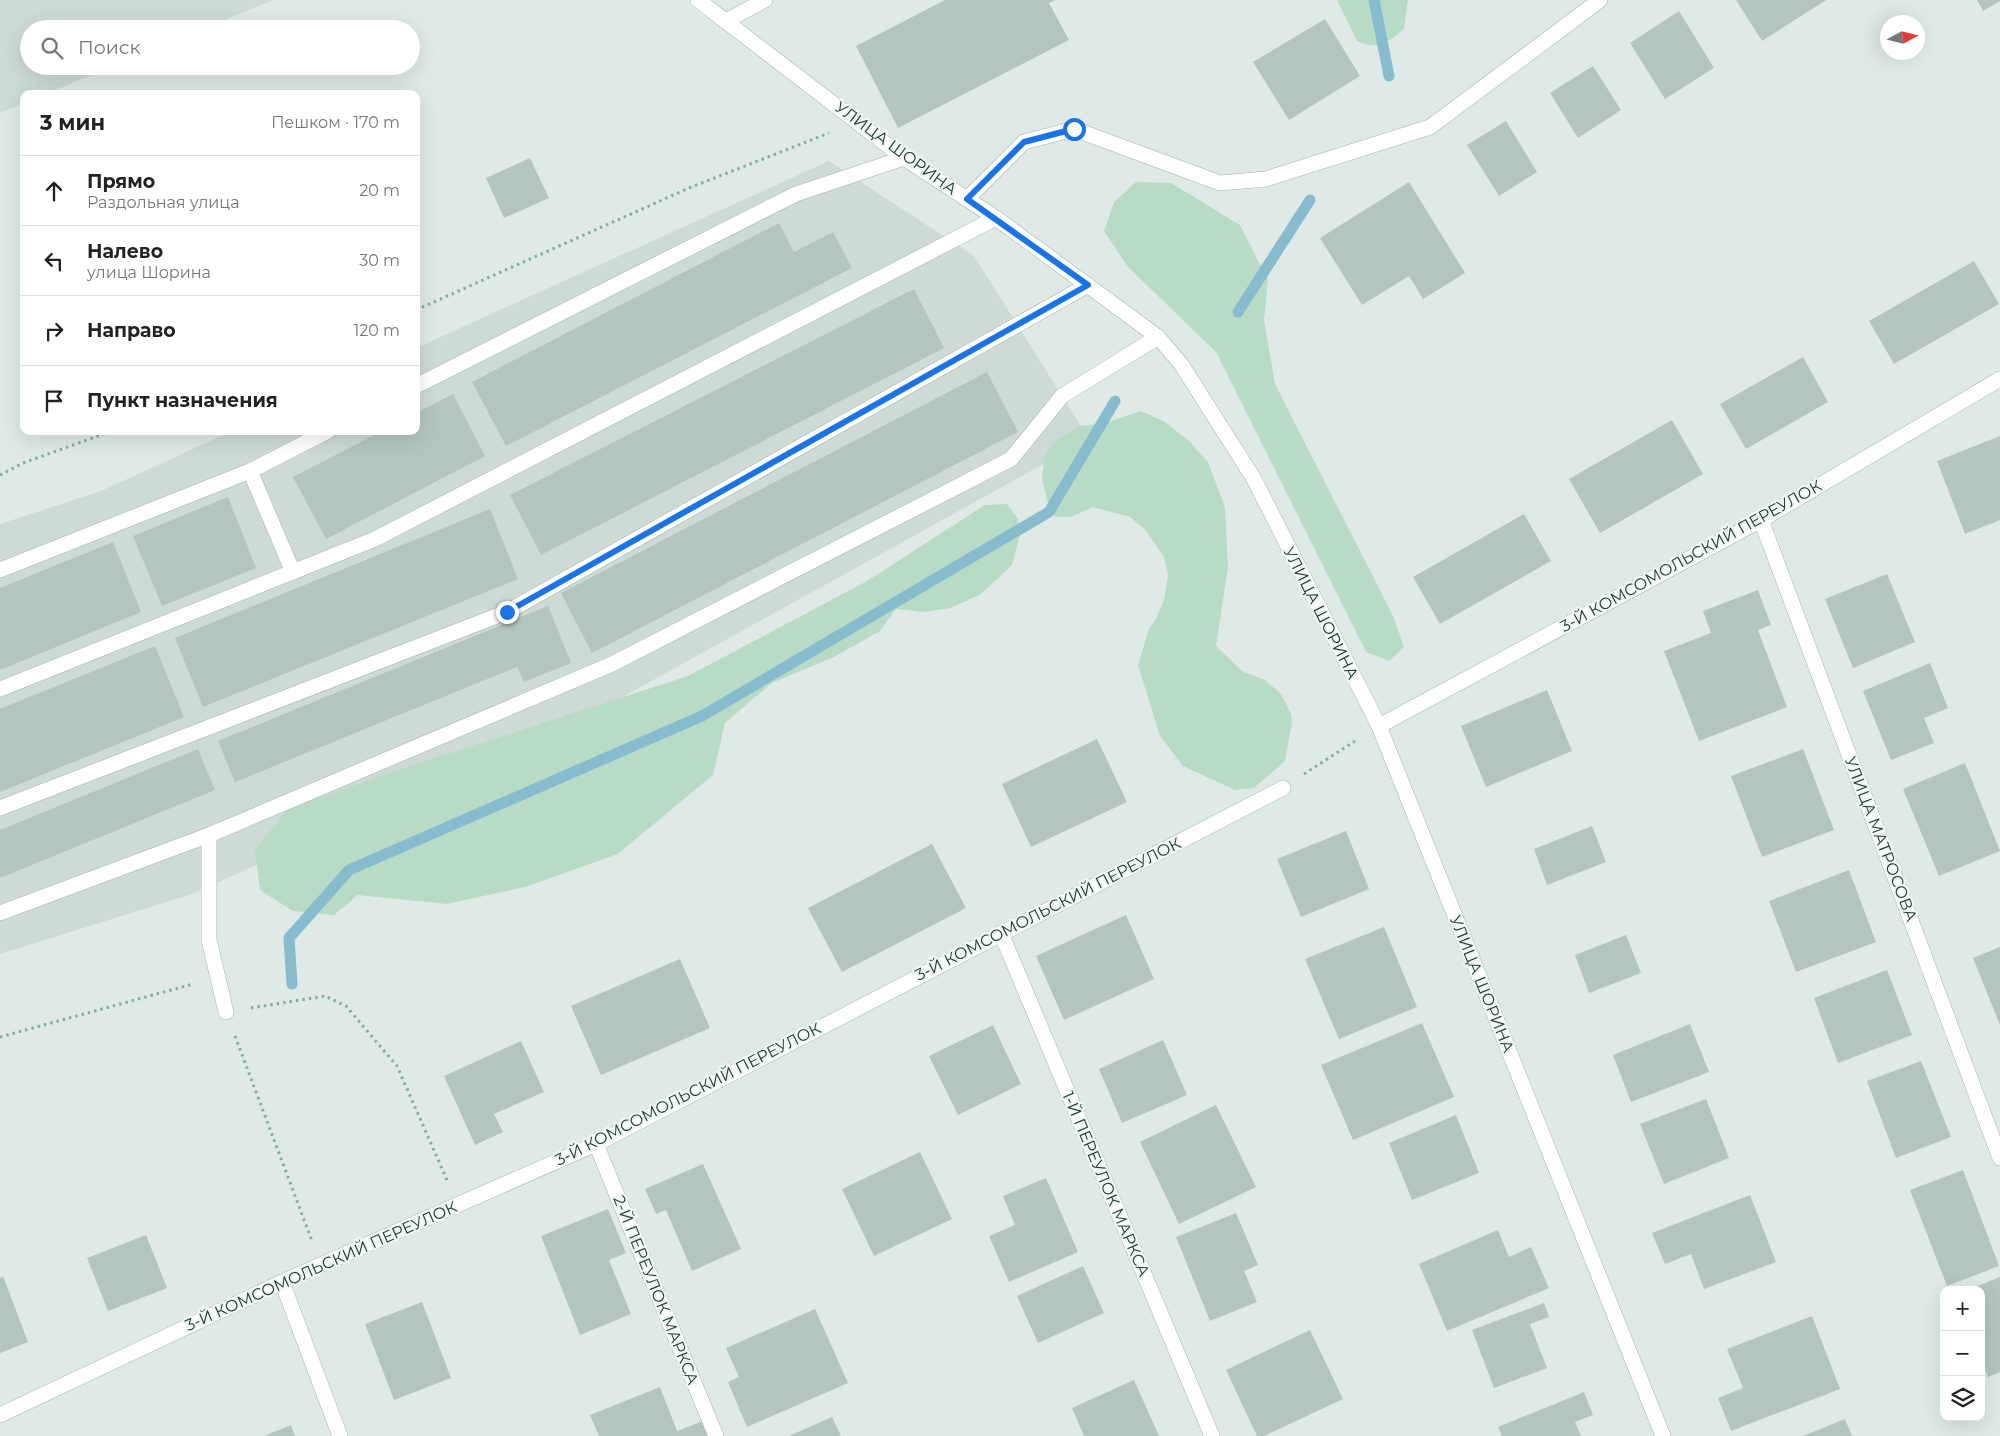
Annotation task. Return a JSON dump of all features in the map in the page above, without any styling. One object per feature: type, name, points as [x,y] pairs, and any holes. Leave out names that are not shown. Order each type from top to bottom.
[{"type":"street","name":"УЛИЦА ШОРИНА","points":[[698,0],[904,158],[996,218],[1158,337],[1181,364],[1254,479],[1379,726],[1663,1436]]},
{"type":"street","points":[[726,21],[765,0]]},
{"type":"street","points":[[967,199],[1024,142],[1074,129],[1220,183],[1266,179],[1430,127],[1600,0]]},
{"type":"street","points":[[420,384],[796,194],[904,158]]},
{"type":"street","points":[[0,689],[375,539],[996,218]]},
{"type":"street","points":[[0,808],[507,612],[1088,285]]},
{"type":"street","points":[[0,913],[209,834],[612,664],[1011,459],[1062,396],[1158,337]]},
{"type":"street","name":"3-Й КОМСОМОЛЬСКИЙ ПЕРЕУЛОК","points":[[1379,726],[1761,520],[2000,378]]},
{"type":"street","points":[[0,570],[250,471],[320,435]]},
{"type":"street","points":[[250,471],[293,572]]},
{"type":"street","name":"УЛИЦА МАТРОСОВА","points":[[1761,520],[2000,1158]]},
{"type":"street","name":"3-Й КОМСОМОЛЬСКИЙ ПЕРЕУЛОК","points":[[0,1415],[282,1282],[596,1144],[1282,788]]},
{"type":"street","points":[[209,834],[208,940],[226,1012]]},
{"type":"street","name":"1-Й ПЕРЕУЛОК МАРКСА","points":[[1001,933],[1212,1436]]},
{"type":"street","name":"2-Й ПЕРЕУЛОК МАРКСА","points":[[596,1144],[716,1436]]},
{"type":"street","points":[[282,1282],[340,1436]]},
{"type":"path","points":[[420,308],[689,188],[858,122]]},
{"type":"path","points":[[0,475],[23,463],[101,435]]},
{"type":"path","points":[[1282,788],[1379,726]]},
{"type":"path","points":[[0,1037],[218,977]]},
{"type":"path","points":[[321,1265],[226,1012],[325,996],[346,1006],[397,1066],[458,1205]]},
{"type":"shaded area","points":[[0,0],[273,0],[225,20],[20,20],[20,75],[91,75],[56,90],[20,90],[20,105],[0,113]]},
{"type":"shaded area","points":[[829,161],[974,256],[1089,439],[608,705],[192,894],[0,954],[0,524],[101,491],[223,435],[420,435],[420,346]]},
{"type":"green space","points":[[1337,0],[1408,0],[1404,29],[1382,44],[1372,45],[1357,41]]},
{"type":"green space","points":[[1136,182],[1171,183],[1240,225],[1268,280],[1264,320],[1275,384],[1393,616],[1404,647],[1389,661],[1366,652],[1216,352],[1128,267],[1104,231],[1114,202]]},
{"type":"green space","points":[[1141,411],[1165,422],[1189,441],[1208,462],[1225,507],[1228,567],[1216,646],[1242,671],[1265,680],[1281,694],[1291,714],[1292,723],[1285,761],[1254,788],[1235,790],[1183,766],[1160,736],[1138,665],[1149,629],[1156,619],[1164,600],[1168,575],[1164,557],[1146,531],[1130,517],[1093,507],[1071,517],[1055,517],[1047,500],[1042,479],[1044,457],[1056,440],[1081,426],[1105,423]]},
{"type":"green space","points":[[1007,504],[1018,519],[1020,535],[1012,565],[981,594],[951,608],[923,612],[896,609],[880,631],[834,657],[772,683],[725,723],[713,775],[618,854],[525,887],[447,904],[358,895],[334,915],[293,911],[260,890],[255,849],[288,809],[392,772],[688,676],[867,581],[985,505]]},
{"type":"building","points":[[945,0],[1056,0],[1049,3],[1069,40],[898,128],[856,46]]},
{"type":"building","points":[[1736,0],[1826,0],[1762,41]]},
{"type":"building","points":[[1977,0],[2000,0],[2000,1],[1983,11]]},
{"type":"building","points":[[1679,11],[1714,68],[1665,99],[1630,43]]},
{"type":"building","points":[[1325,19],[1360,76],[1289,120],[1253,62]]},
{"type":"building","points":[[1593,66],[1621,110],[1578,138],[1550,93]]},
{"type":"building","points":[[1506,121],[1537,172],[1499,196],[1467,145]]},
{"type":"building","points":[[530,158],[549,198],[504,218],[486,178]]},
{"type":"building","points":[[1409,182],[1465,273],[1423,299],[1409,276],[1362,305],[1320,238]]},
{"type":"building","points":[[779,223],[794,252],[833,232],[852,268],[506,446],[472,382]]},
{"type":"building","points":[[1974,261],[1999,304],[1894,364],[1869,321]]},
{"type":"building","points":[[914,289],[944,348],[541,555],[510,495]]},
{"type":"building","points":[[1803,357],[1828,402],[1746,449],[1720,404]]},
{"type":"building","points":[[987,372],[1018,432],[592,653],[561,593]]},
{"type":"building","points":[[453,394],[485,456],[326,539],[293,477],[374,435],[420,435],[420,411]]},
{"type":"building","points":[[1672,420],[1703,474],[1600,533],[1569,479]]},
{"type":"building","points":[[2000,436],[2000,520],[1965,534],[1937,461]]},
{"type":"building","points":[[228,497],[256,568],[162,606],[133,536]]},
{"type":"building","points":[[490,509],[518,579],[203,707],[175,638]]},
{"type":"building","points":[[1524,514],[1551,561],[1440,624],[1413,577]]},
{"type":"building","points":[[113,542],[141,612],[0,670],[0,588]]},
{"type":"building","points":[[1887,574],[1915,642],[1853,668],[1825,599]]},
{"type":"building","points":[[1758,590],[1771,625],[1758,630],[1787,707],[1699,741],[1664,651],[1711,633],[1703,611]]},
{"type":"building","points":[[548,606],[571,663],[524,682],[517,667],[235,782],[218,741]]},
{"type":"building","points":[[155,646],[184,717],[0,792],[0,709]]},
{"type":"building","points":[[1930,663],[1948,708],[1924,718],[1934,743],[1891,760],[1863,691]]},
{"type":"building","points":[[1547,690],[1572,751],[1486,787],[1461,726]]},
{"type":"building","points":[[1097,739],[1127,802],[1031,847],[1002,784]]},
{"type":"building","points":[[198,749],[215,790],[0,878],[0,830]]},
{"type":"building","points":[[1803,749],[1834,830],[1762,857],[1731,776]]},
{"type":"building","points":[[1965,763],[2000,851],[1939,876],[1903,789]]},
{"type":"building","points":[[1592,826],[1606,862],[1547,885],[1534,849]]},
{"type":"building","points":[[1346,831],[1369,889],[1301,917],[1277,859]]},
{"type":"building","points":[[932,844],[966,908],[842,972],[808,908]]},
{"type":"building","points":[[1849,870],[1876,942],[1796,972],[1769,901]]},
{"type":"building","points":[[1126,915],[1154,979],[1064,1020],[1036,956]]},
{"type":"building","points":[[1384,927],[1417,1007],[1339,1039],[1305,959]]},
{"type":"building","points":[[1626,935],[1641,973],[1589,993],[1575,955]]},
{"type":"building","points":[[2000,947],[2000,1025],[1973,958]]},
{"type":"building","points":[[680,959],[710,1028],[601,1075],[571,1006]]},
{"type":"building","points":[[1887,970],[1912,1035],[1838,1063],[1814,998]]},
{"type":"building","points":[[1422,1023],[1454,1097],[1353,1140],[1321,1065]]},
{"type":"building","points":[[1690,1024],[1709,1072],[1631,1102],[1613,1055]]},
{"type":"building","points":[[993,1025],[1021,1084],[958,1115],[929,1056]]},
{"type":"building","points":[[1163,1040],[1187,1095],[1122,1123],[1099,1069]]},
{"type":"building","points":[[521,1041],[544,1092],[494,1114],[503,1132],[475,1145],[444,1076]]},
{"type":"building","points":[[1921,1061],[1951,1137],[1896,1158],[1867,1081]]},
{"type":"building","points":[[1706,1099],[1729,1158],[1664,1184],[1640,1124]]},
{"type":"building","points":[[1216,1105],[1256,1187],[1179,1224],[1140,1142]]},
{"type":"building","points":[[1456,1115],[1479,1173],[1412,1200],[1389,1143]]},
{"type":"building","points":[[920,1152],[952,1219],[874,1256],[842,1189]]},
{"type":"building","points":[[703,1164],[741,1249],[692,1271],[666,1210],[656,1214],[645,1189]]},
{"type":"building","points":[[1963,1170],[1999,1266],[1947,1286],[1910,1190]]},
{"type":"building","points":[[1046,1178],[1078,1252],[1009,1282],[989,1236],[1015,1225],[1003,1196]]},
{"type":"building","points":[[1750,1195],[1776,1262],[1704,1289],[1691,1254],[1665,1264],[1652,1233]]},
{"type":"building","points":[[608,1209],[626,1253],[609,1260],[631,1314],[580,1335],[541,1236]]},
{"type":"building","points":[[1236,1213],[1258,1265],[1244,1271],[1257,1302],[1210,1321],[1176,1237]]},
{"type":"building","points":[[1498,1230],[1509,1257],[1531,1247],[1549,1288],[1447,1331],[1419,1264]]},
{"type":"building","points":[[146,1235],[167,1288],[108,1311],[87,1258]]},
{"type":"building","points":[[1083,1266],[1104,1313],[1038,1343],[1017,1296]]},
{"type":"building","points":[[3,1276],[28,1342],[0,1353],[0,1278]]},
{"type":"building","points":[[2000,1277],[2000,1372],[1988,1377],[1985,1369],[1985,1286],[1978,1286]]},
{"type":"building","points":[[422,1302],[451,1378],[394,1400],[365,1324]]},
{"type":"building","points":[[1544,1303],[1549,1317],[1530,1324],[1547,1368],[1494,1388],[1472,1330]]},
{"type":"building","points":[[815,1309],[848,1383],[747,1427],[728,1382],[739,1377],[726,1348]]},
{"type":"building","points":[[1812,1316],[1840,1389],[1731,1431],[1718,1398],[1743,1388],[1727,1349]]},
{"type":"building","points":[[1310,1330],[1343,1399],[1264,1436],[1257,1436],[1226,1370]]},
{"type":"building","points":[[1134,1380],[1159,1436],[1084,1436],[1072,1408]]},
{"type":"building","points":[[660,1387],[677,1431],[703,1421],[709,1436],[599,1436],[590,1415]]},
{"type":"building","points":[[1584,1392],[1593,1415],[1575,1422],[1581,1436],[1502,1436],[1498,1427]]},
{"type":"building","points":[[832,1417],[841,1436],[789,1436]]},
{"type":"building","points":[[1845,1419],[1852,1436],[1803,1436]]},
{"type":"building","points":[[291,1425],[295,1436],[264,1436]]},
{"type":"waterway","points":[[1374,0],[1389,76]]},
{"type":"waterway","points":[[1238,312],[1310,200]]},
{"type":"waterway","points":[[292,984],[289,938],[349,870],[702,716],[1049,512],[1115,401]]},
{"type":"route","points":[[507,612],[1088,285],[967,199],[1024,142],[1074,129]]}]
